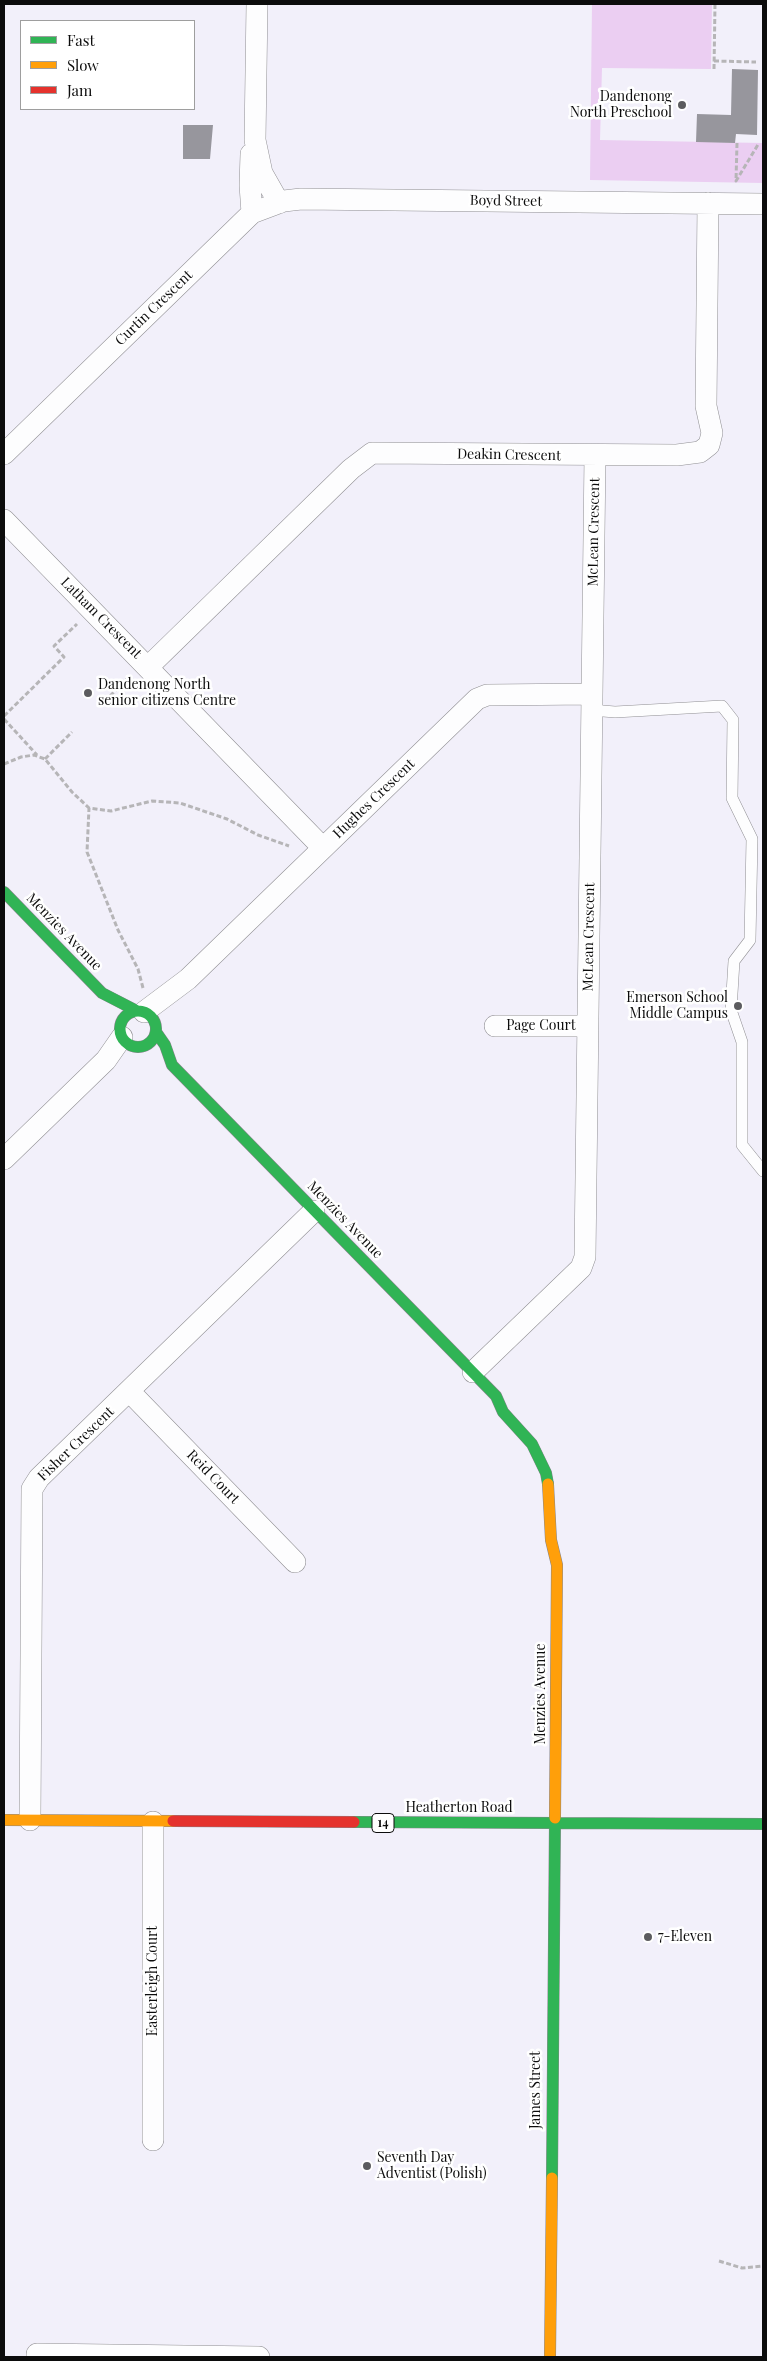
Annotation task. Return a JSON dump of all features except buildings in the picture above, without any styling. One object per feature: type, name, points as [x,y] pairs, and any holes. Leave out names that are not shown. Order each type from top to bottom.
[{"type":"street","points":[[257,4],[255,140],[262,173],[279,202]]},
{"type":"street","points":[[252,213],[250,186],[251,153],[255,140]]},
{"type":"street","name":"Boyd Street","points":[[252,213],[279,202],[301,199],[763,204]]},
{"type":"street","name":"Deakin Crescent","points":[[149,666],[351,469],[372,453],[595,456],[677,455],[700,452],[709,446],[712,433],[706,406],[708,203]]},
{"type":"street","name":"Curtin Crescent","points":[[4,454],[252,213]]},
{"type":"street","name":"McLean Crescent","points":[[473,1372],[581,1268],[584,1257],[595,456]]},
{"type":"street","name":"Latham Crescent","points":[[4,520],[149,666],[323,848]]},
{"type":"street","name":"Hughes Crescent","points":[[148,1021],[188,979],[477,699],[487,695],[591,702]]},
{"type":"street","name":"Menzies Avenue","points":[[4,892],[102,993],[148,1021],[165,1045],[172,1065]]},
{"type":"street","name":"Menzies Avenue","points":[[102,993],[109,1010],[129,1039],[156,1058],[172,1065],[496,1396],[503,1412],[532,1444],[546,1473],[549,1487],[551,1540],[557,1565],[554,1824]]},
{"type":"street","points":[[126,1016],[148,1021],[151,1042],[129,1039],[126,1016]]},
{"type":"street","name":"Page Court","points":[[495,1026],[587,1026]]},
{"type":"street","points":[[4,1159],[129,1039]]},
{"type":"street","name":"Fisher Crescent","points":[[30,1820],[32,1489],[39,1478],[130,1392],[314,1211]]},
{"type":"street","name":"Reid Court","points":[[130,1392],[295,1562]]},
{"type":"street","name":"Menzies Avenue","points":[[496,1396],[515,1404]]},
{"type":"street","name":"Menzies Avenue","points":[[557,1565],[564,1540]]},
{"type":"street","name":"Heatherton Road","points":[[4,1820],[763,1824]]},
{"type":"street","name":"Easterleigh Court","points":[[153,1822],[153,2140]]},
{"type":"street","name":"James Street","points":[[550,2357],[554,1824]]},
{"type":"street","points":[[37,2357],[37,2354],[259,2357]]},
{"type":"lane","points":[[591,702],[615,712],[722,706],[733,720],[732,798],[752,839],[750,940],[734,961],[731,1010],[742,1042],[742,1145],[763,1171]]},
{"type":"path","points":[[714,69],[715,4]]},
{"type":"path","points":[[714,62],[741,60],[756,62]]},
{"type":"path","points":[[737,143],[736,181],[759,143]]},
{"type":"path","points":[[39,757],[4,717],[64,657],[54,646],[77,623]]},
{"type":"path","points":[[110,696],[130,676]]},
{"type":"path","points":[[45,759],[72,732]]},
{"type":"path","points":[[4,764],[21,757],[34,755],[45,759],[72,792],[89,808],[111,811],[152,802],[180,803],[227,819],[269,840],[290,846]]},
{"type":"path","points":[[89,808],[87,852],[118,930],[138,969],[144,989]]},
{"type":"path","points":[[718,2261],[742,2268],[763,2266]]},
{"type":"shaded area","points":[[592,4],[712,4],[711,69],[602,68],[600,140],[763,143],[763,183],[590,180]]},
{"type":"traffic: fast","points":[[4,892],[102,993],[137,1011]]},
{"type":"traffic: fast","points":[[138,1011],[145,1012],[151,1016],[155,1022],[156,1029],[155,1036],[151,1042],[145,1046],[138,1047],[131,1046],[125,1042],[121,1036],[120,1029],[121,1022],[125,1016],[131,1012],[138,1011]]},
{"type":"traffic: fast","points":[[156,1032],[165,1045],[172,1065],[496,1396],[503,1412],[532,1444],[546,1473],[548,1484]]},
{"type":"traffic: fast","points":[[552,2178],[555,1818]]},
{"type":"traffic: fast","points":[[354,1822],[763,1824]]},
{"type":"traffic: slow","points":[[548,1484],[551,1540],[557,1565],[555,1818]]},
{"type":"traffic: slow","points":[[4,1820],[173,1821]]},
{"type":"traffic: slow","points":[[550,2357],[552,2178]]},
{"type":"traffic: jam","points":[[173,1821],[354,1822]]},
{"type":"place","name":"Dandenong North Preschool","points":[[682,105]]},
{"type":"place","name":"Dandenong North senior citizens Centre","points":[[88,693]]},
{"type":"place","name":"Emerson School Middle Campus","points":[[738,1006]]},
{"type":"place","name":"7-Eleven","points":[[648,1937]]},
{"type":"place","name":"Seventh Day Adventist (Polish)","points":[[367,2166]]}]
